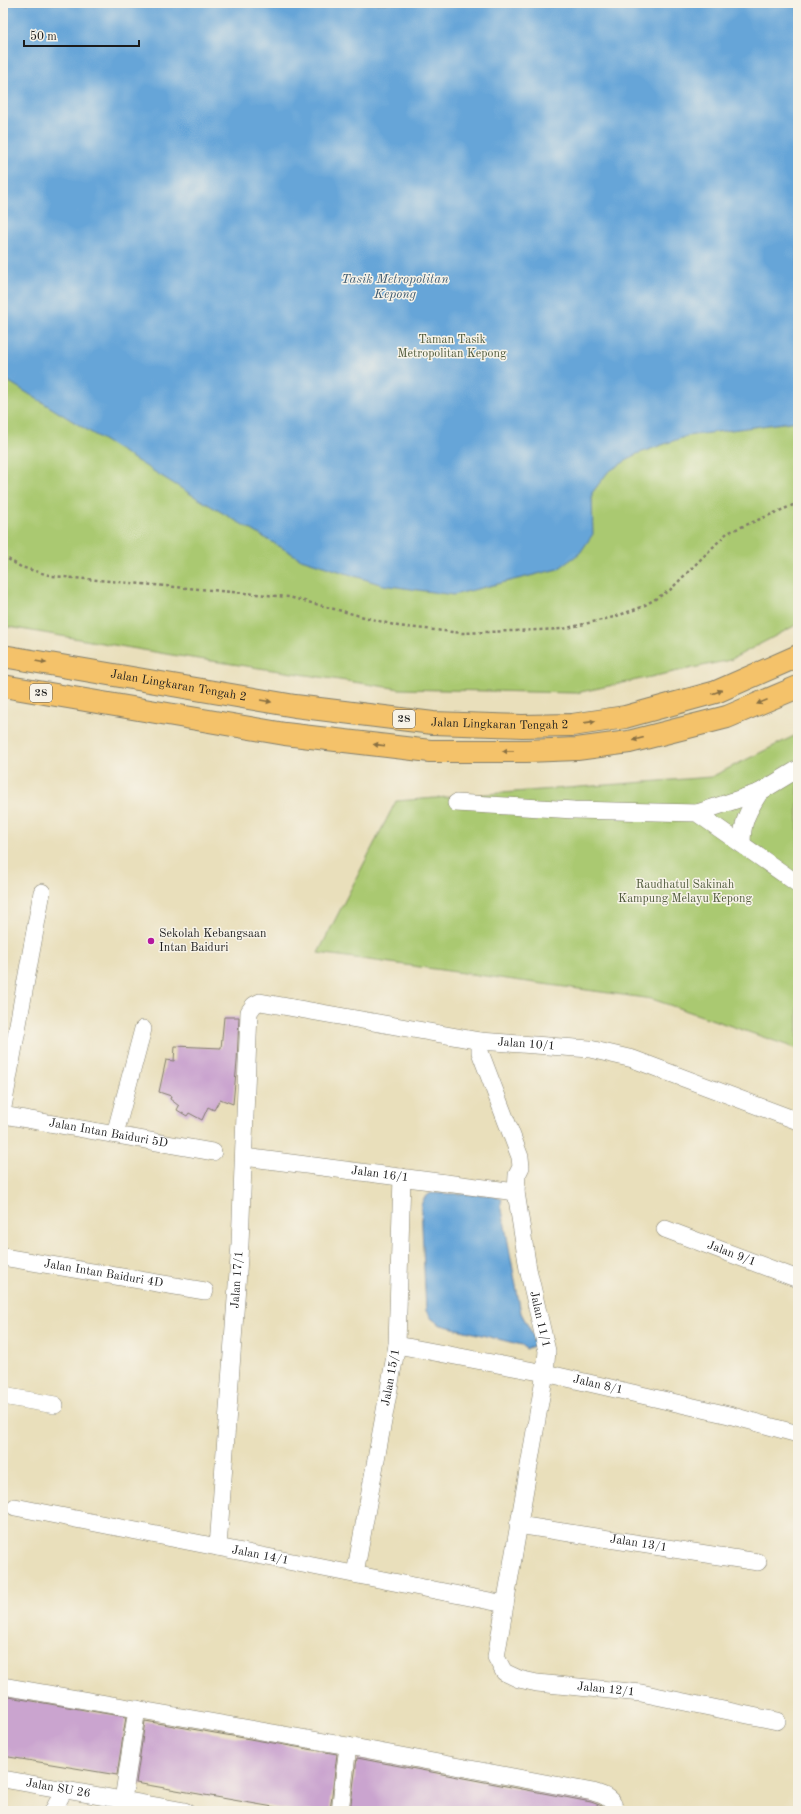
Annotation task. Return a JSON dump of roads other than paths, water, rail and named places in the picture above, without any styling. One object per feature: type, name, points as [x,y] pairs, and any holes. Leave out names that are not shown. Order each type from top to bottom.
[{"type":"highway","name":"Jalan Lingkaran Tengah 2","points":[[3,656],[295,706],[433,723],[522,726],[572,725],[625,717],[716,692],[798,656]]},
{"type":"highway","name":"Jalan Lingkaran Tengah 2","points":[[3,686],[285,734],[430,751],[577,749],[629,742],[727,717],[798,687]]},
{"type":"street","points":[[456,803],[574,810],[697,813],[760,792],[798,769]]},
{"type":"street","points":[[742,844],[742,829],[746,813],[760,792]]},
{"type":"street","points":[[697,813],[798,884]]},
{"type":"street","points":[[3,1107],[6,1075],[42,892]]},
{"type":"street","name":"Jalan 10/1","points":[[249,1012],[254,1005],[260,1002],[480,1041],[590,1050],[633,1059],[798,1121]]},
{"type":"street","name":"Jalan 17/1","points":[[218,1547],[240,1252],[249,1012]]},
{"type":"street","points":[[115,1134],[143,1029]]},
{"type":"street","name":"Jalan 11/1","points":[[480,1041],[480,1052],[520,1157],[521,1167],[517,1175],[516,1192],[528,1269],[546,1351],[545,1373],[504,1604]]},
{"type":"street","name":"Jalan Intan Baiduri 5D","points":[[3,1115],[213,1152]]},
{"type":"street","name":"Jalan 16/1","points":[[244,1157],[516,1192]]},
{"type":"street","name":"Jalan 15/1","points":[[355,1574],[397,1345],[402,1177]]},
{"type":"street","name":"Jalan 9/1","points":[[665,1229],[798,1279]]},
{"type":"street","name":"Jalan Intan Baiduri 4D","points":[[3,1257],[205,1291]]},
{"type":"street","name":"Jalan 8/1","points":[[397,1345],[545,1373],[729,1415],[798,1434]]},
{"type":"street","points":[[3,1396],[55,1405]]},
{"type":"street","name":"Jalan 14/1","points":[[15,1507],[504,1604]]},
{"type":"street","name":"Jalan 13/1","points":[[518,1526],[758,1562]]},
{"type":"street","name":"Jalan 12/1","points":[[504,1604],[496,1657],[504,1672],[519,1679],[537,1683],[641,1693],[777,1721]]},
{"type":"street","points":[[3,1686],[348,1746],[593,1792],[605,1795],[614,1804],[615,1811]]},
{"type":"street","points":[[123,1800],[137,1709]]},
{"type":"street","points":[[340,1811],[348,1746]]},
{"type":"street","name":"Jalan SU 26","points":[[3,1779],[123,1800],[155,1808],[185,1811]]},
{"type":"street","points":[[53,1811],[64,1790]]},
{"type":"water","name":"Tasik Metropolitan Kepong","points":[[3,3],[798,3],[798,421],[687,436],[637,454],[608,472],[592,493],[593,534],[580,553],[558,569],[453,595],[383,585],[301,559],[192,495],[3,378]]},
{"type":"water","points":[[431,1193],[490,1195],[502,1199],[501,1204],[521,1313],[538,1344],[526,1349],[522,1345],[441,1325],[432,1319],[426,1311],[421,1205],[424,1198]]},
{"type":"place","name":"Sekolah Kebangsaan Intan Baiduri","points":[[151,941]]},
{"type":"park label","name":"Taman Tasik Metropolitan Kepong","points":[[452,347]]},
{"type":"park label","name":"Raudhatul Sakinah Kampung Melayu Kepong","points":[[685,892]]}]
